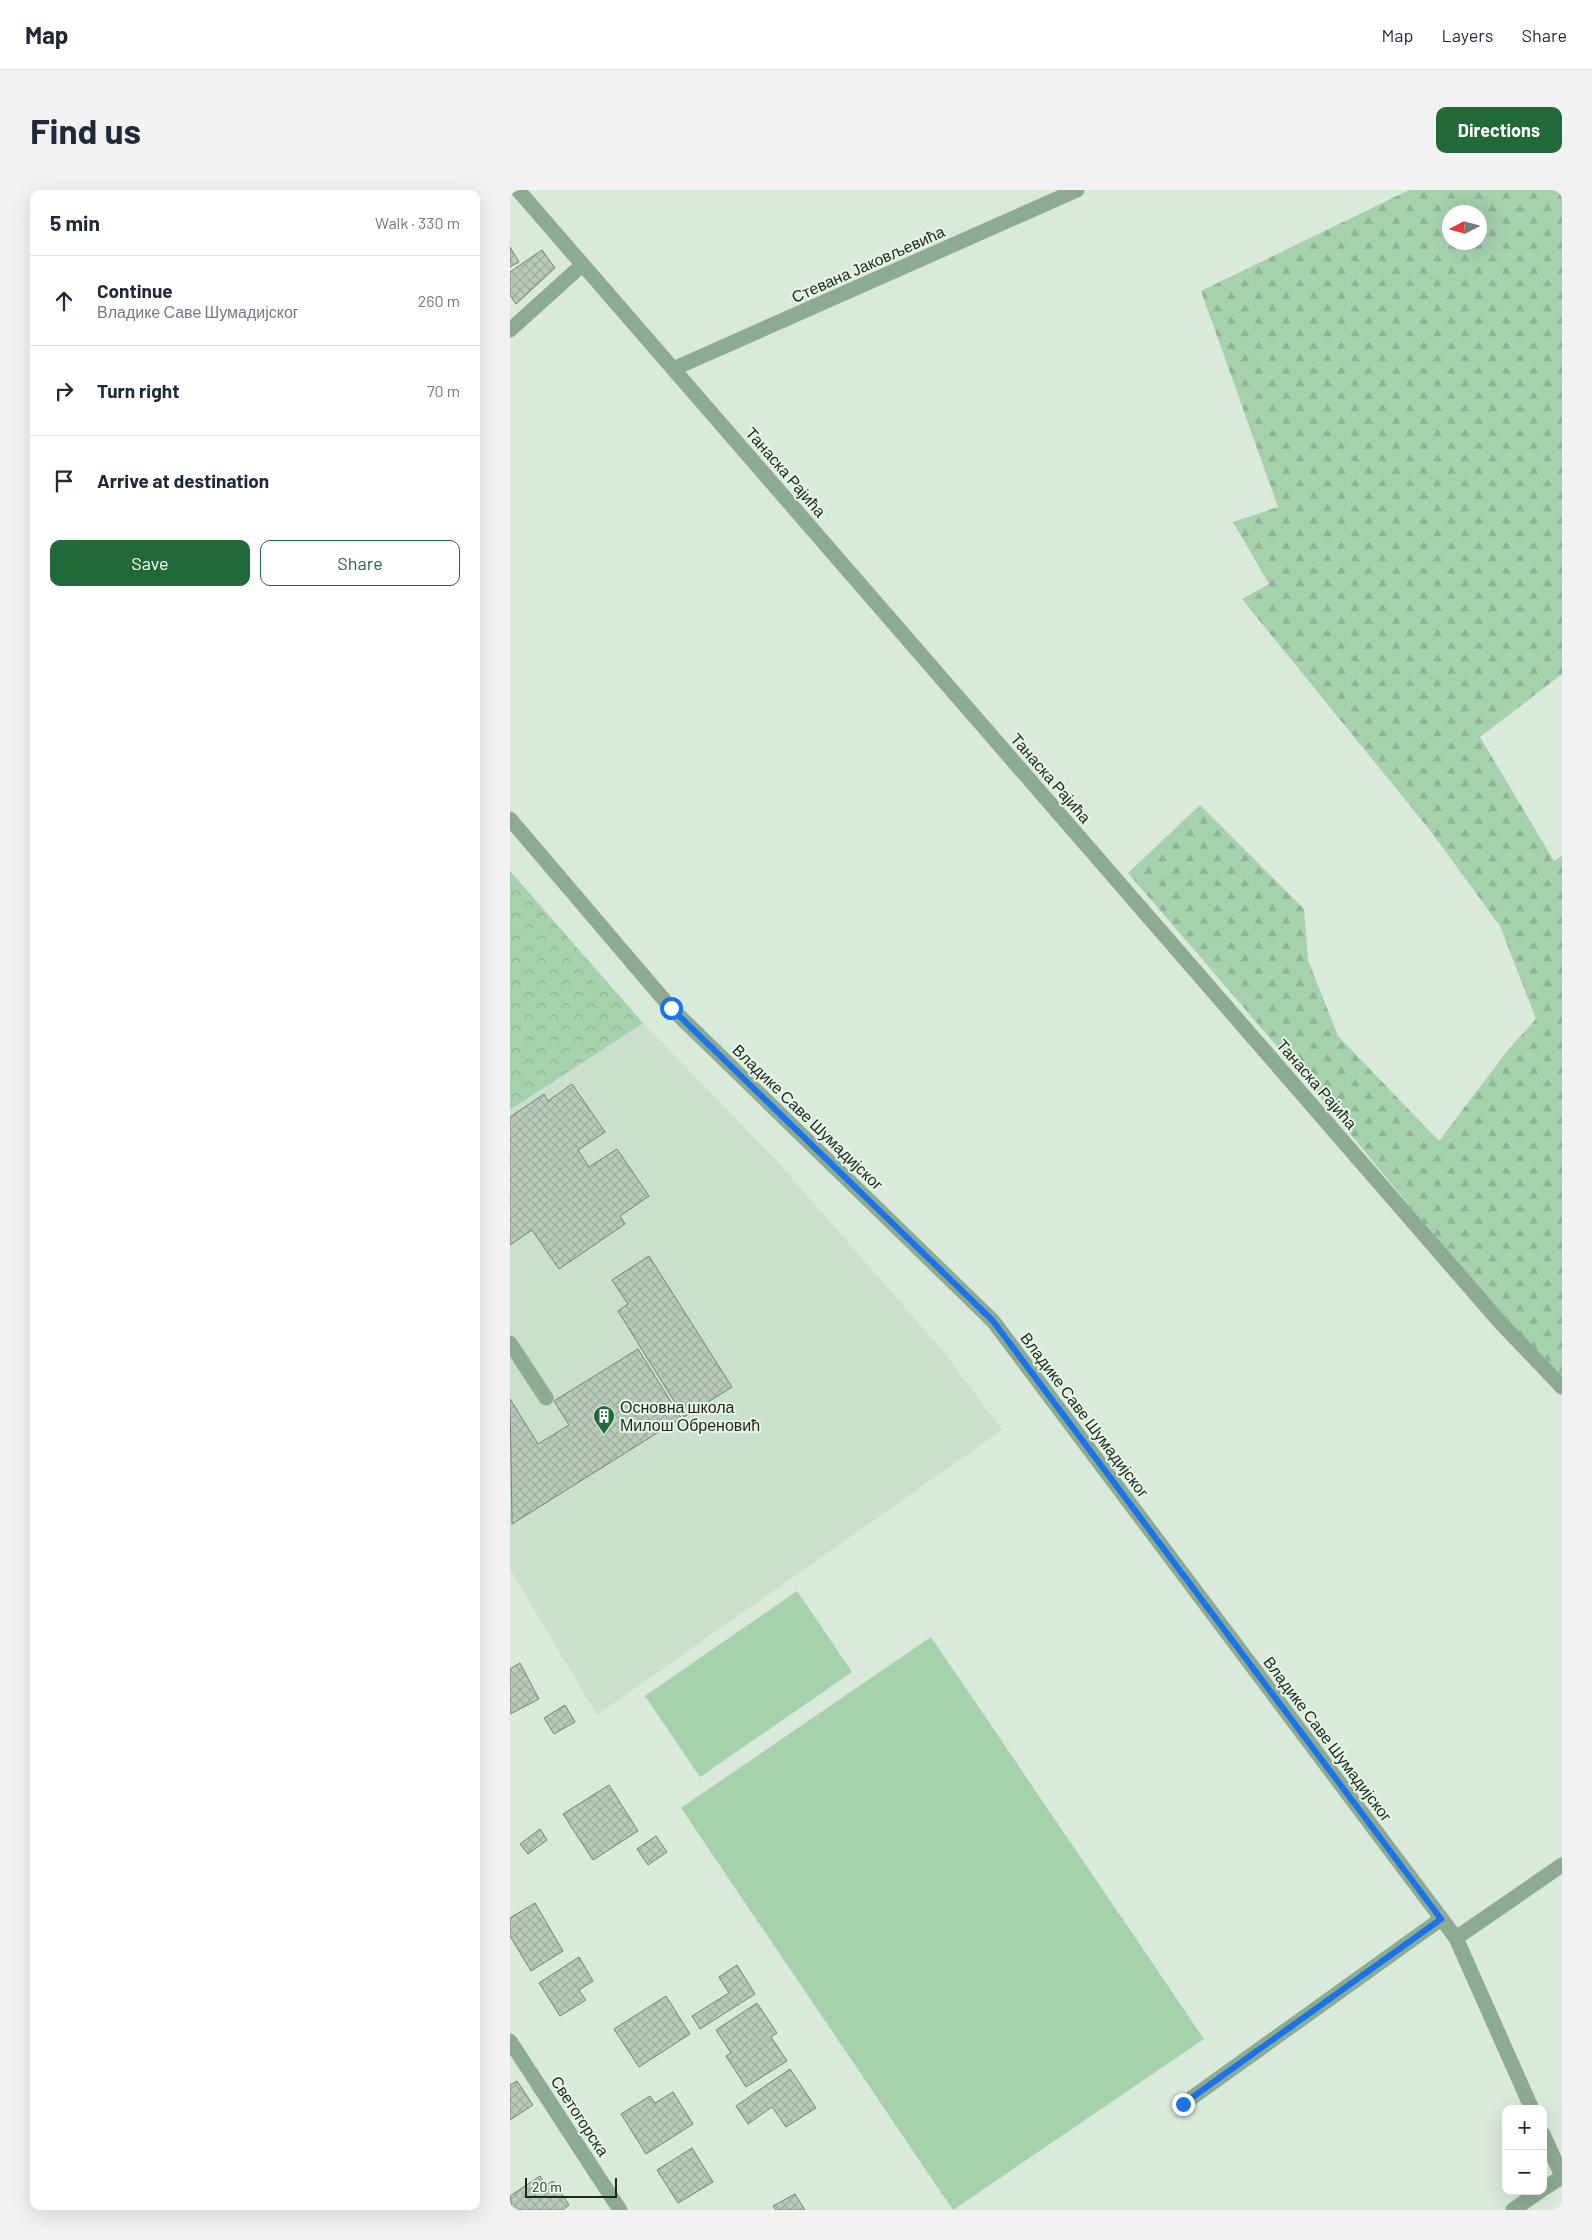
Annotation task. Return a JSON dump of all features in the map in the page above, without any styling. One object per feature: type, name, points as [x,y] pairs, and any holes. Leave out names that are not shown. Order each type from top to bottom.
[{"type":"street","name":"Танаска Рајића","points":[[518,190],[1499,1321],[1562,1386]]},
{"type":"street","name":"Стевана Јаковљевића","points":[[673,369],[1077,190]]},
{"type":"street","points":[[510,330],[582,266]]},
{"type":"street","name":"Владике Саве Шумадијског","points":[[510,819],[671,1008],[993,1321],[1456,1938],[1530,2105]]},
{"type":"street","points":[[510,1343],[546,1398]]},
{"type":"street","points":[[1456,1938],[1562,1865]]},
{"type":"street","points":[[1183,2104],[1441,1919]]},
{"type":"street","name":"Светогорска","points":[[510,2041],[620,2210]]},
{"type":"street","points":[[1547,2143],[1562,2176],[1547,2186]]},
{"type":"street","points":[[1513,2210],[1535,2195]]},
{"type":"shaded area","points":[[643,1023],[775,1159],[943,1351],[1002,1430],[597,1715],[510,1569],[510,1110]]},
{"type":"green space","points":[[1409,190],[1562,190],[1562,674],[1480,737],[1554,861],[1562,856],[1562,1380],[1527,1348],[1300,1073],[1128,873],[1200,805],[1304,909],[1308,960],[1338,1036],[1439,1141],[1508,1050],[1536,1019],[1500,926],[1429,829],[1242,599],[1269,584],[1233,522],[1278,507],[1201,291]]},
{"type":"green space","points":[[510,871],[643,1023],[510,1110]]},
{"type":"green space","points":[[797,1591],[852,1672],[700,1777],[645,1696]]},
{"type":"green space","points":[[931,1637],[1204,2039],[953,2210],[681,1808]]},
{"type":"building","points":[[510,247],[519,262],[510,267]]},
{"type":"building","points":[[542,250],[555,268],[516,304],[510,295],[510,272]]},
{"type":"building","points":[[572,1084],[605,1132],[578,1150],[589,1167],[617,1149],[649,1196],[620,1216],[625,1224],[559,1269],[532,1230],[510,1245],[510,1117],[544,1094],[548,1101]]},
{"type":"building","points":[[649,1256],[732,1387],[684,1417],[618,1311],[628,1304],[612,1280]]},
{"type":"building","name":"Основна школа Милош Обреновић","points":[[638,1349],[681,1418],[512,1524],[510,1399],[538,1444],[569,1425],[554,1401]]},
{"type":"building","points":[[520,1663],[539,1699],[510,1714],[510,1669]]},
{"type":"building","points":[[565,1705],[575,1722],[554,1734],[544,1718]]},
{"type":"building","points":[[609,1785],[638,1831],[593,1860],[563,1814]]},
{"type":"building","points":[[540,1829],[547,1840],[528,1854],[520,1844]]},
{"type":"building","points":[[656,1836],[667,1852],[648,1865],[637,1849]]},
{"type":"building","points":[[535,1903],[563,1951],[531,1971],[510,1936],[510,1918]]},
{"type":"building","points":[[579,1957],[593,1981],[579,1990],[586,2000],[560,2016],[539,1983]]},
{"type":"building","points":[[737,1965],[755,1994],[700,2029],[692,2016],[729,1993],[719,1977]]},
{"type":"building","points":[[666,1996],[690,2034],[639,2067],[614,2029]]},
{"type":"building","points":[[757,2003],[777,2033],[771,2037],[787,2061],[746,2087],[726,2056],[731,2053],[716,2030]]},
{"type":"building","points":[[790,2069],[816,2108],[786,2127],[772,2107],[748,2124],[736,2106]]},
{"type":"building","points":[[517,2081],[533,2105],[510,2120],[510,2085]]},
{"type":"building","points":[[673,2092],[693,2124],[646,2154],[621,2114],[650,2096],[655,2103]]},
{"type":"building","points":[[692,2148],[713,2182],[678,2203],[657,2170]]},
{"type":"building","points":[[540,2176],[546,2185],[553,2181],[569,2205],[563,2210],[512,2210],[510,2196]]},
{"type":"building","points":[[795,2194],[805,2210],[776,2210],[773,2206]]},
{"type":"place","name":"Основна школа Милош Обреновић","points":[[604,1435]]},
{"type":"route","points":[[671,1008],[993,1321],[1441,1919],[1183,2104]]}]
